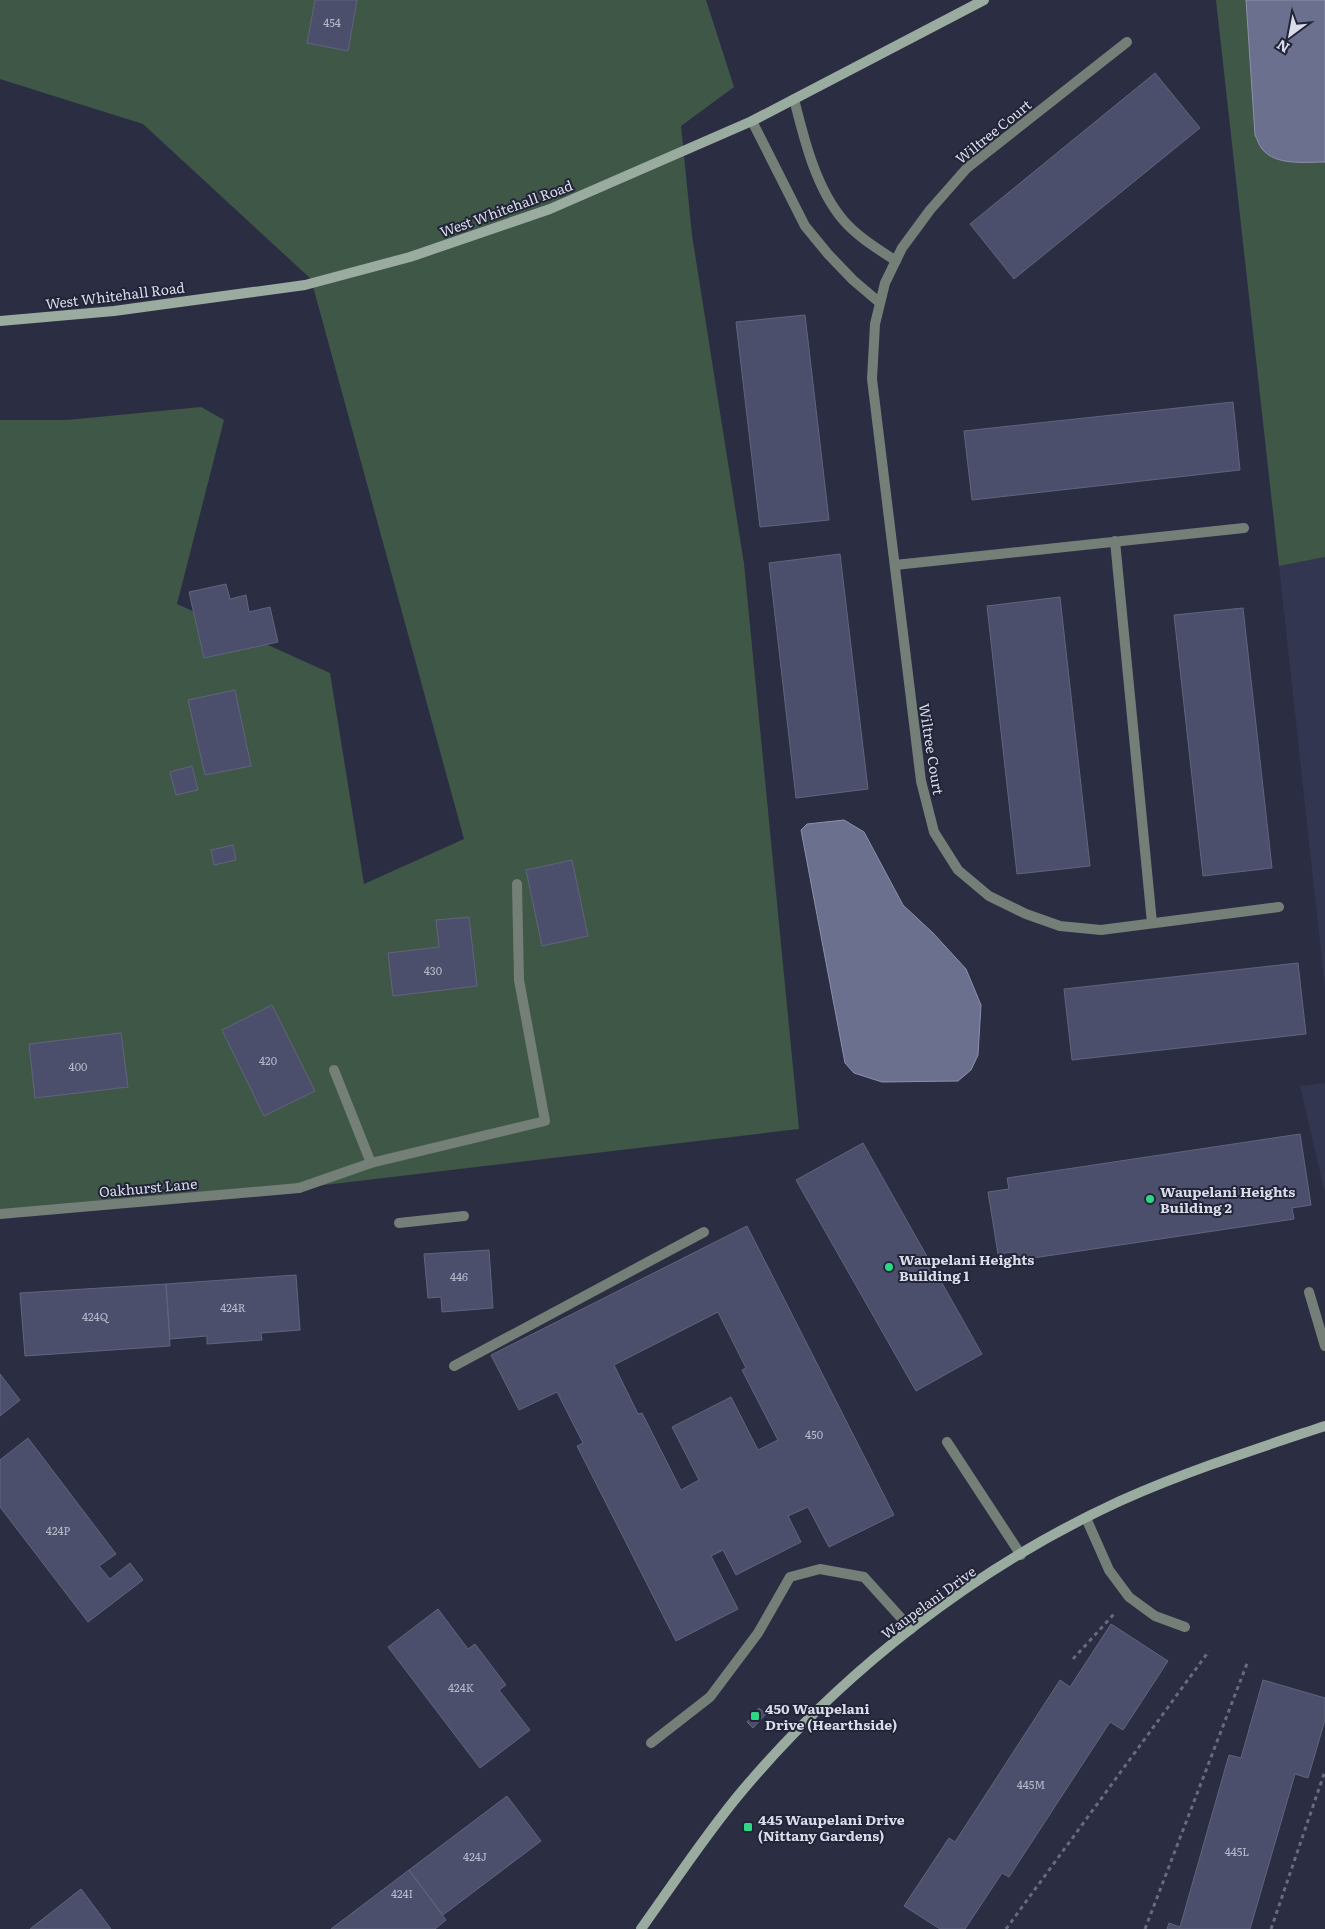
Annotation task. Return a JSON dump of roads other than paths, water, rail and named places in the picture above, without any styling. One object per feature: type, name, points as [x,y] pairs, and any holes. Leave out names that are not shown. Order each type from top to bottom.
[{"type":"main road","name":"West Whitehall Road","points":[[0,322],[114,311],[305,284],[410,257],[550,209],[752,121],[984,0]]},
{"type":"main road","name":"Waupelani Drive","points":[[641,1929],[724,1815],[770,1759],[850,1680],[911,1629],[964,1591],[1021,1554],[1118,1502],[1177,1477],[1325,1426]]},
{"type":"street","name":"Wiltree Court","points":[[1127,42],[967,168],[930,210],[902,248],[885,283],[875,324],[872,379],[921,781],[934,832],[958,870],[989,896],[1026,914],[1060,926],[1101,930],[1279,907]]},
{"type":"street","points":[[794,99],[804,137],[820,184],[844,221],[870,244],[896,260]]},
{"type":"street","points":[[752,121],[805,226],[853,280],[880,303]]},
{"type":"street","points":[[895,565],[1244,528]]},
{"type":"street","points":[[1115,542],[1152,923]]},
{"type":"street","name":"Oakhurst Lane","points":[[0,1214],[299,1188],[371,1163],[545,1121],[520,980],[516,884]]},
{"type":"street","points":[[334,1070],[371,1163]]},
{"type":"street","points":[[399,1223],[464,1216]]},
{"type":"street","points":[[454,1366],[704,1232]]},
{"type":"street","points":[[1309,1292],[1325,1346]]},
{"type":"street","points":[[947,1442],[1021,1554]]},
{"type":"street","points":[[1086,1518],[1109,1570],[1129,1597],[1155,1616],[1185,1627]]},
{"type":"street","points":[[650,1743],[710,1697],[758,1633],[790,1577],[820,1568],[864,1578],[911,1629]]},
{"type":"place","name":"Waupelani Heights Building 2","points":[[1150,1199]]},
{"type":"place","name":"Waupelani Heights Building 1","points":[[889,1267]]},
{"type":"place","name":"450 Waupelani Drive (Hearthside)","points":[[755,1716]]},
{"type":"place","name":"445 Waupelani Drive (Nittany Gardens)","points":[[748,1827]]}]
